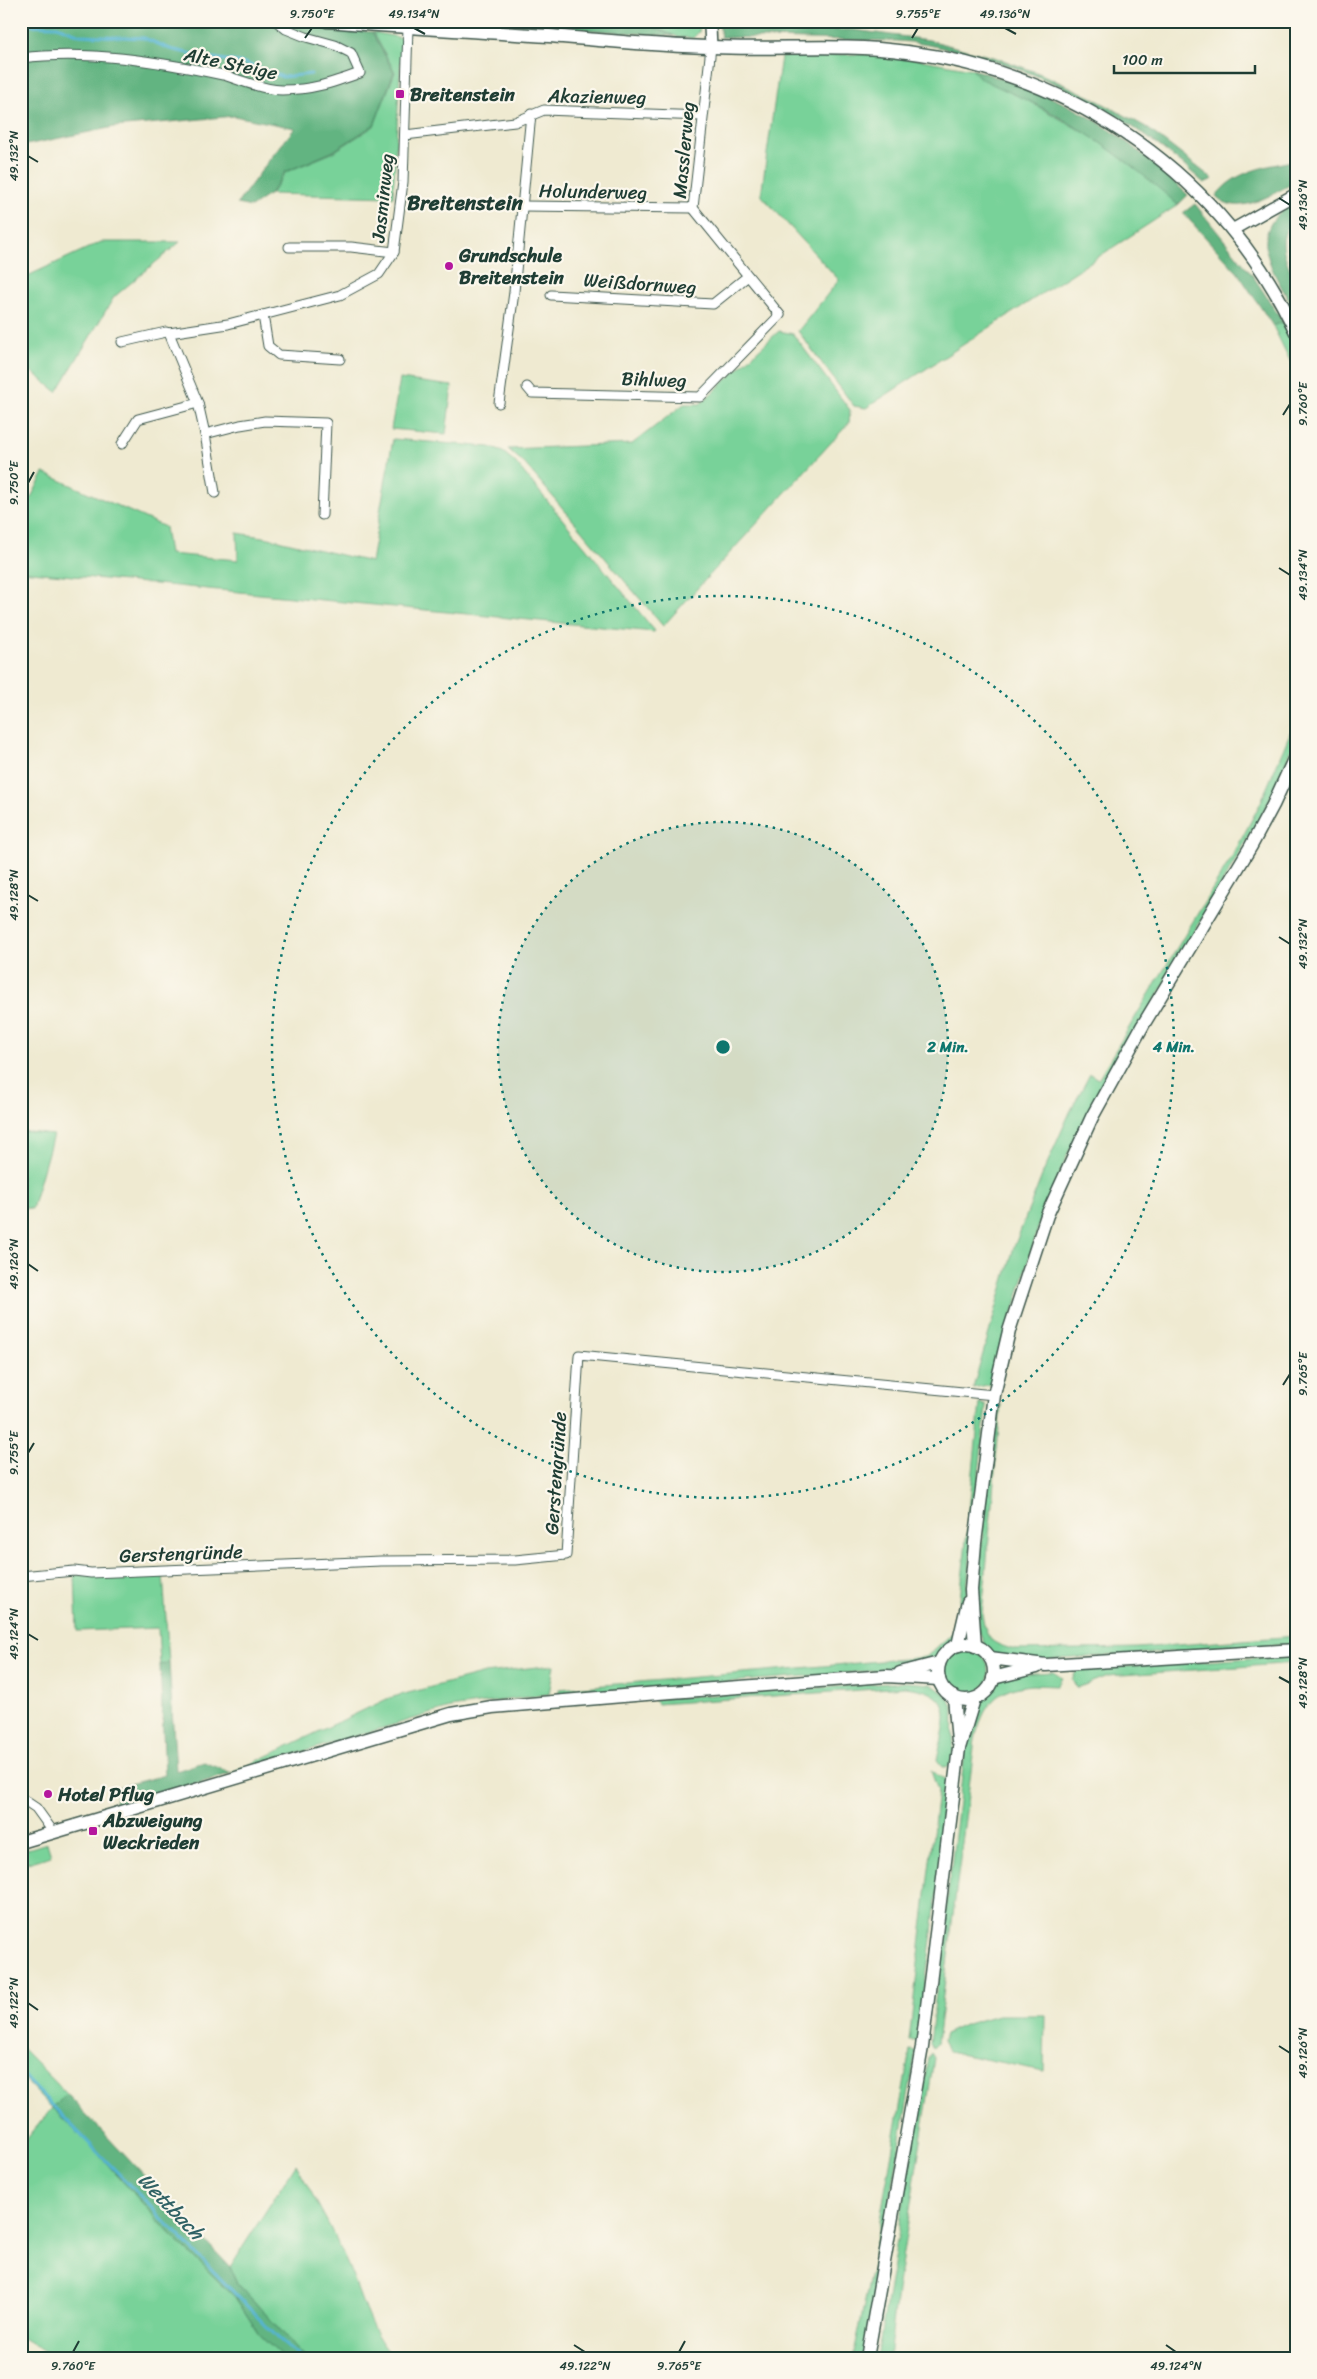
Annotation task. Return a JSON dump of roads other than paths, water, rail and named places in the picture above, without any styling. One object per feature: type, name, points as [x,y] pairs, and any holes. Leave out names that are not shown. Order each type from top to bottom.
[{"type":"main road","points":[[326,21],[711,48],[856,48],[904,51],[969,63],[999,71],[1034,84],[1096,114],[1155,154],[1195,189],[1232,230],[1273,289],[1296,332]]},
{"type":"main road","points":[[975,1646],[971,1590],[974,1543],[994,1395],[1009,1331],[1047,1215],[1092,1117],[1143,1025],[1251,846],[1273,805],[1296,754]]},
{"type":"main road","points":[[958,1645],[971,1590]]},
{"type":"main road","points":[[886,1676],[939,1663],[950,1649],[958,1645],[975,1646],[982,1649],[990,1658],[993,1678],[989,1687],[982,1694],[974,1699],[964,1700],[946,1692],[939,1679],[939,1663]]},
{"type":"main road","points":[[993,1678],[1046,1665],[1296,1650]]},
{"type":"main road","points":[[990,1658],[1046,1665]]},
{"type":"main road","points":[[21,1842],[451,1714],[492,1707],[886,1676],[939,1679]]},
{"type":"main road","points":[[954,1697],[959,1748]]},
{"type":"main road","points":[[867,2358],[922,2047],[945,1874],[959,1748],[974,1699]]},
{"type":"street","name":"Alte Steige","points":[[21,58],[57,54],[122,58],[222,75],[280,90],[324,87],[360,73],[351,53],[335,45],[286,29],[276,21]]},
{"type":"street","points":[[707,21],[710,27],[711,48]]},
{"type":"street","name":"Jasminweg","points":[[122,342],[166,332],[228,324],[340,296],[379,274],[394,252],[403,182],[408,28]]},
{"type":"street","name":"Masslerweg","points":[[711,48],[693,208],[780,315]]},
{"type":"street","name":"Akazienweg","points":[[404,135],[515,122],[544,110],[566,109],[702,116]]},
{"type":"street","points":[[500,403],[523,206],[531,114]]},
{"type":"street","points":[[1232,230],[1296,194]]},
{"type":"street","name":"Holunderweg","points":[[523,206],[693,208]]},
{"type":"street","points":[[289,247],[351,247],[394,252]]},
{"type":"street","name":"Weißdornweg","points":[[551,295],[713,304],[748,276]]},
{"type":"street","points":[[263,315],[268,346],[279,355],[340,359]]},
{"type":"street","name":"Bihlweg","points":[[527,386],[532,393],[700,397],[780,315]]},
{"type":"street","points":[[169,333],[198,403],[215,493]]},
{"type":"street","points":[[122,444],[138,419],[198,403]]},
{"type":"street","points":[[204,434],[265,421],[326,423],[322,515]]},
{"type":"street","name":"Gerstengründe","points":[[21,1576],[74,1571],[91,1573],[381,1561],[515,1560],[566,1554],[579,1355],[994,1395]]},
{"type":"street","points":[[21,1798],[36,1808],[54,1833]]},
{"type":"waterway","points":[[21,25],[57,26],[80,35],[144,38],[170,49],[244,63],[283,77],[311,74]]},
{"type":"waterway","name":"Wettbach","points":[[21,2073],[278,2338],[302,2358]]},
{"type":"place","name":"Breitenstein","points":[[400,94]]},
{"type":"place","name":"Grundschule Breitenstein","points":[[449,266]]},
{"type":"place","name":"Hotel Pflug","points":[[48,1794]]},
{"type":"place","name":"Abzweigung Weckrieden","points":[[93,1831]]},
{"type":"district","name":"Breitenstein","points":[[465,203]]}]
